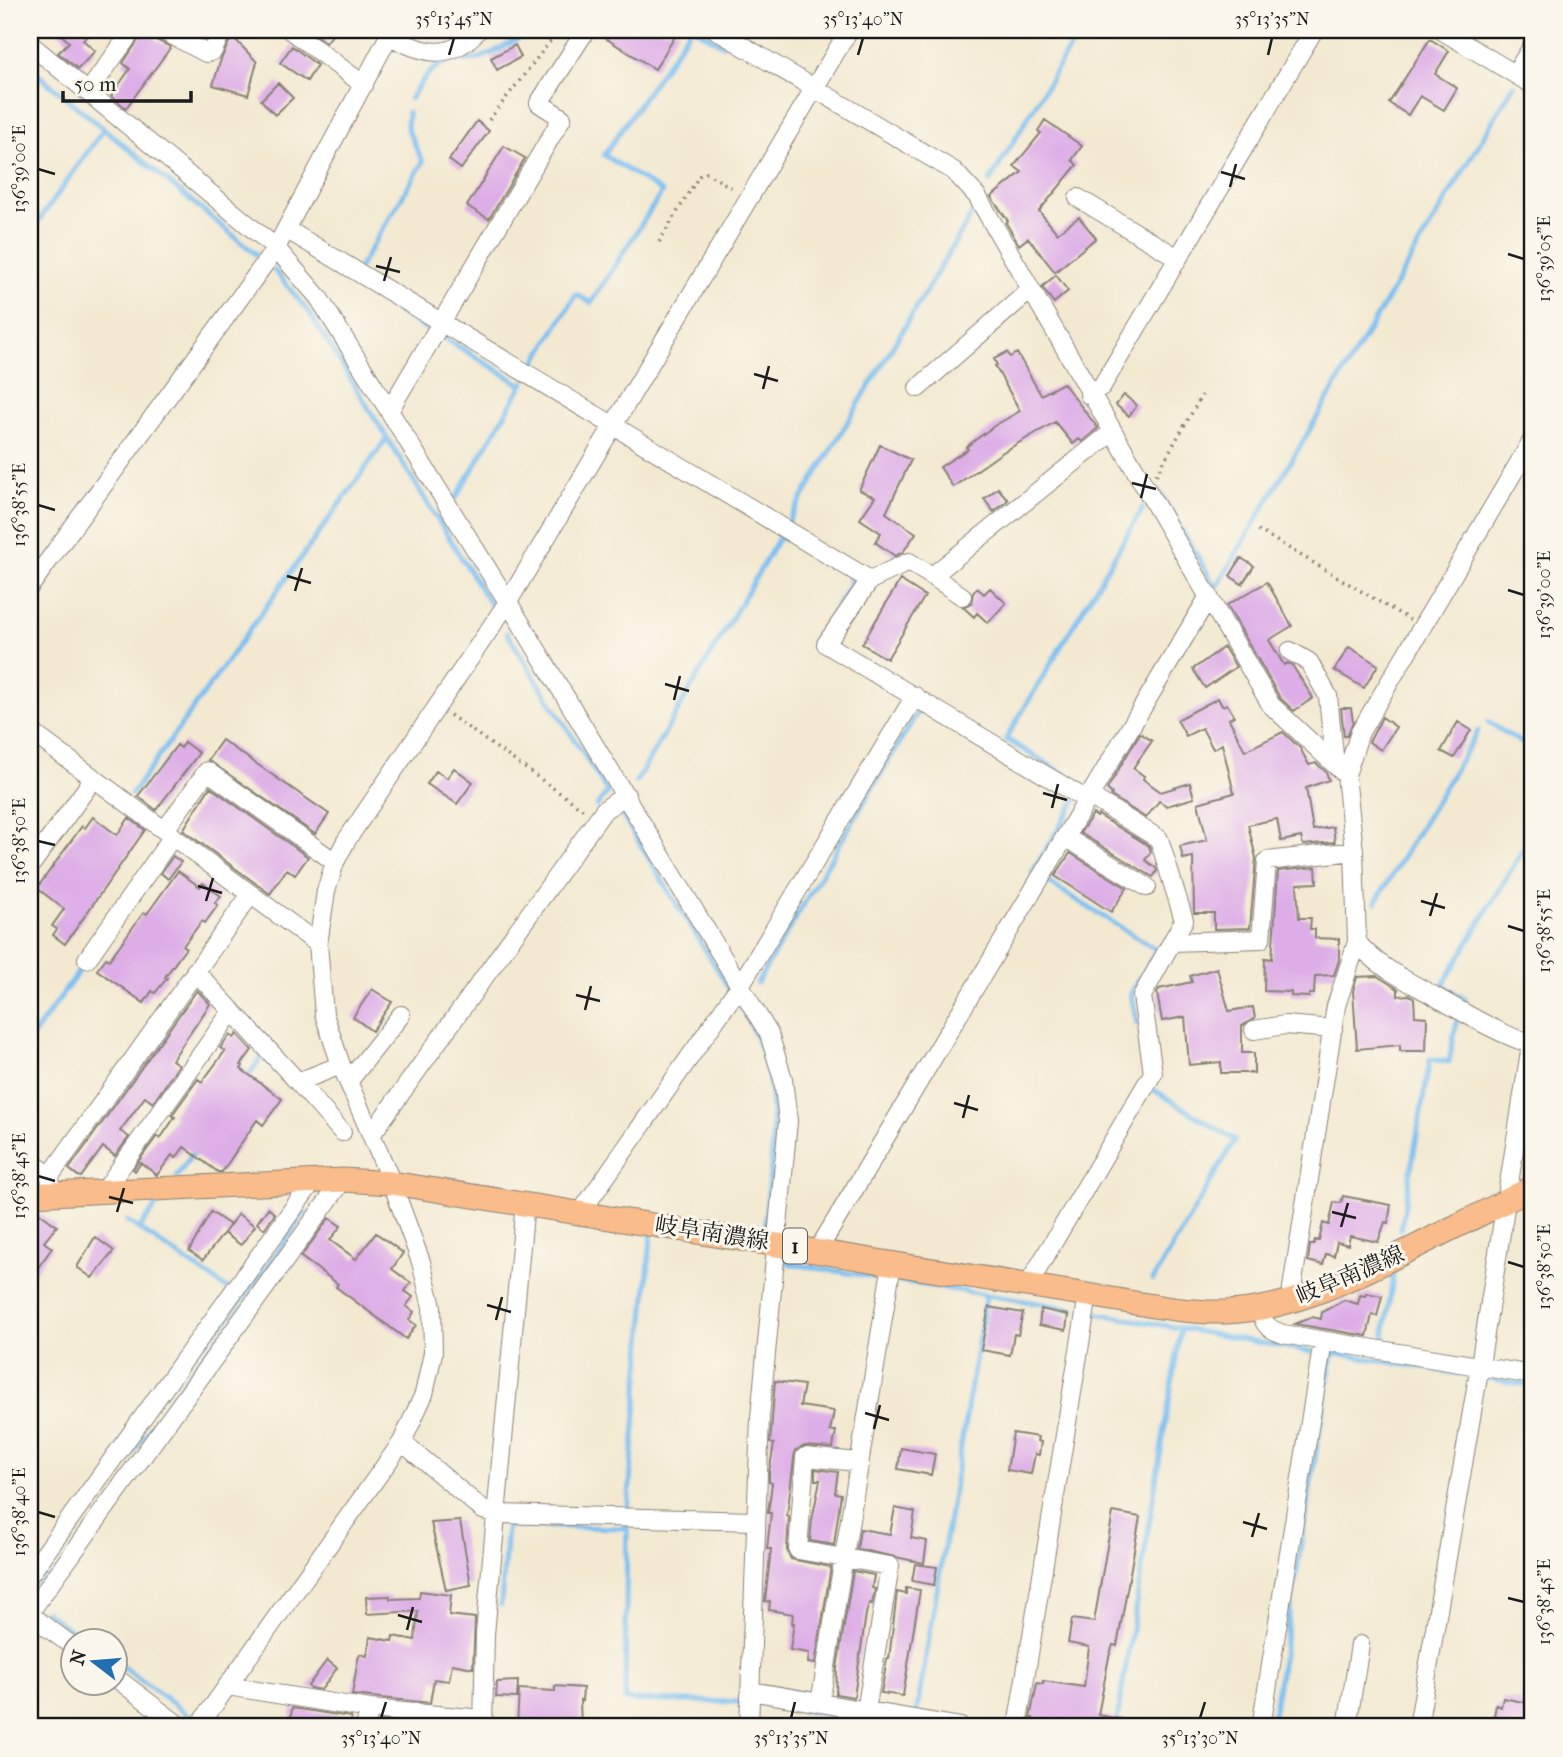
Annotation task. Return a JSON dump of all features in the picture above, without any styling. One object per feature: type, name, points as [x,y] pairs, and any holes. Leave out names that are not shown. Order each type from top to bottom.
[{"type":"main road","name":"岐阜南濃線","points":[[40,1194],[343,1180],[392,1183],[1088,1295],[1190,1310],[1225,1312],[1261,1308],[1320,1292],[1376,1267],[1533,1187]]},
{"type":"street","points":[[88,92],[133,30]]},
{"type":"street","points":[[162,30],[206,53],[213,51],[222,30]]},
{"type":"street","points":[[290,30],[363,85]]},
{"type":"street","points":[[30,586],[276,248],[390,33],[415,49],[440,51],[465,44],[478,30]]},
{"type":"street","points":[[388,411],[562,118],[539,103],[586,30]]},
{"type":"street","points":[[716,30],[954,171],[977,196],[1089,395],[1271,705],[1340,770]]},
{"type":"street","points":[[198,1727],[402,1442],[424,1394],[433,1353],[432,1307],[421,1262],[392,1183],[341,1065],[324,1014],[318,944],[326,891],[335,863],[361,816],[508,602],[849,30]]},
{"type":"street","points":[[1089,395],[1102,386],[1314,30]]},
{"type":"street","points":[[1441,30],[1533,85]]},
{"type":"street","points":[[30,44],[276,248],[319,298],[508,602],[769,1034],[783,1079],[788,1121],[760,1417],[749,1727]]},
{"type":"street","points":[[1516,74],[1533,45]]},
{"type":"street","points":[[1078,198],[1178,258]]},
{"type":"street","points":[[286,229],[870,580]]},
{"type":"street","points":[[918,388],[1029,291]]},
{"type":"street","points":[[932,576],[1111,433]]},
{"type":"street","points":[[1340,770],[1533,439]]},
{"type":"street","points":[[962,596],[909,562],[870,580],[826,644],[1159,839],[1184,920],[1142,996],[1153,1073],[1028,1285]]},
{"type":"street","points":[[818,1250],[1209,596]]},
{"type":"street","points":[[1290,651],[1309,662],[1328,696],[1354,851],[1357,942],[1336,1006],[1290,1301]]},
{"type":"street","points":[[581,1212],[741,984],[915,696]]},
{"type":"street","points":[[30,731],[318,944]]},
{"type":"street","points":[[87,959],[207,771],[335,863]]},
{"type":"street","points":[[30,866],[94,778]]},
{"type":"street","points":[[371,1135],[604,810],[626,795]]},
{"type":"street","points":[[1065,837],[1147,887]]},
{"type":"street","points":[[1172,942],[1261,939],[1267,861],[1354,851]]},
{"type":"street","points":[[40,1194],[251,894]]},
{"type":"street","points":[[1357,942],[1367,954],[1390,971],[1484,1024],[1532,1045],[1418,1727]]},
{"type":"street","points":[[195,971],[342,1132]]},
{"type":"street","points":[[104,1191],[232,1011]]},
{"type":"street","points":[[348,1082],[401,1015]]},
{"type":"street","points":[[1254,1030],[1285,1025],[1333,1029]]},
{"type":"street","points":[[298,1082],[341,1065]]},
{"type":"street","points":[[30,1161],[40,1194]]},
{"type":"street","points":[[60,1636],[30,1614],[343,1180]]},
{"type":"street","points":[[30,1574],[313,1181]]},
{"type":"street","points":[[227,1686],[482,1725],[485,1634],[525,1203]]},
{"type":"street","points":[[820,1703],[891,1263]]},
{"type":"street","points":[[1017,1727],[1088,1295]]},
{"type":"street","points":[[1261,1308],[1262,1320],[1270,1330],[1533,1375]]},
{"type":"street","points":[[1261,1727],[1323,1341]]},
{"type":"street","points":[[402,1442],[484,1510],[496,1514],[755,1521]]},
{"type":"street","points":[[859,1462],[805,1457],[798,1550],[890,1566],[866,1711]]},
{"type":"street","points":[[1346,1727],[1360,1645]]},
{"type":"street","points":[[130,1689],[181,1727]]},
{"type":"street","points":[[751,1691],[961,1727]]},
{"type":"street","points":[[365,1727],[370,1709]]},
{"type":"path","points":[[488,120],[559,30]]},
{"type":"path","points":[[659,242],[699,176],[706,173],[711,175],[750,198]]},
{"type":"path","points":[[1146,492],[1202,395]]},
{"type":"path","points":[[1258,530],[1421,627]]},
{"type":"path","points":[[437,706],[585,811]]},
{"type":"building","points":[[56,30],[92,30],[83,40],[95,51],[78,69],[58,53],[69,42]]},
{"type":"building","points":[[145,30],[151,30],[156,40],[171,47],[126,108],[111,96],[130,69],[123,63]]},
{"type":"building","points":[[309,30],[336,30],[326,43]]},
{"type":"building","points":[[597,30],[679,30],[655,69],[597,33]]},
{"type":"building","points":[[232,36],[257,62],[248,95],[213,85]]},
{"type":"building","points":[[1430,39],[1449,51],[1435,74],[1457,88],[1444,110],[1420,96],[1408,115],[1389,103]]},
{"type":"building","points":[[515,45],[521,57],[497,70],[491,58]]},
{"type":"building","points":[[292,46],[317,65],[307,81],[280,63]]},
{"type":"building","points":[[278,83],[293,98],[275,115],[261,100]]},
{"type":"building","points":[[1045,120],[1082,146],[1072,160],[1077,165],[1039,211],[1057,233],[1079,217],[1096,238],[1055,272],[1028,238],[1019,245],[1006,223],[1008,221],[991,197],[1022,172],[1014,166],[1041,133],[1038,131]]},
{"type":"building","points":[[477,121],[489,131],[461,169],[449,160]]},
{"type":"building","points":[[504,146],[525,158],[489,219],[467,206]]},
{"type":"building","points":[[1056,275],[1068,291],[1054,303],[1042,287]]},
{"type":"building","points":[[1007,352],[1010,357],[1017,353],[1041,395],[1063,383],[1098,428],[1082,442],[1079,439],[1073,444],[1055,422],[1003,452],[953,487],[940,467],[968,449],[966,447],[994,426],[1020,411],[995,366],[997,365],[994,359]]},
{"type":"building","points":[[1124,395],[1137,405],[1129,416],[1116,405]]},
{"type":"building","points":[[880,445],[911,460],[886,513],[916,533],[903,552],[895,556],[875,542],[881,533],[860,519],[875,497],[859,490]]},
{"type":"building","points":[[998,488],[1008,500],[994,512],[984,499]]},
{"type":"building","points":[[1241,558],[1254,566],[1242,584],[1230,576]]},
{"type":"building","points":[[900,580],[925,596],[887,659],[862,644]]},
{"type":"building","points":[[1267,582],[1292,626],[1269,640],[1284,665],[1292,665],[1313,698],[1294,711],[1280,698],[1227,605]]},
{"type":"building","points":[[977,588],[984,594],[990,588],[1006,603],[988,623],[977,613],[974,617],[963,607],[971,603]]},
{"type":"building","points":[[1224,647],[1236,667],[1205,688],[1193,669]]},
{"type":"building","points":[[1349,647],[1378,665],[1364,688],[1334,670]]},
{"type":"building","points":[[1218,698],[1222,706],[1227,704],[1234,716],[1229,719],[1245,751],[1283,732],[1300,748],[1309,765],[1316,763],[1326,772],[1329,780],[1306,788],[1313,830],[1333,827],[1335,842],[1303,845],[1301,837],[1281,841],[1277,819],[1248,825],[1256,858],[1250,928],[1214,929],[1214,913],[1194,913],[1193,857],[1183,859],[1180,846],[1207,840],[1198,803],[1234,793],[1222,744],[1213,749],[1202,728],[1186,736],[1177,720]]},
{"type":"building","points":[[1341,708],[1351,708],[1353,722],[1347,736],[1344,736]]},
{"type":"building","points":[[1382,717],[1396,727],[1381,750],[1369,742]]},
{"type":"building","points":[[1458,722],[1471,730],[1454,758],[1441,751]]},
{"type":"building","points":[[1140,733],[1152,741],[1133,768],[1161,792],[1190,783],[1194,798],[1167,806],[1159,801],[1146,818],[1111,796],[1107,789]]},
{"type":"building","points":[[222,740],[329,814],[315,834],[208,760]]},
{"type":"building","points":[[184,742],[199,753],[156,810],[138,796],[177,745],[181,748]]},
{"type":"building","points":[[454,768],[473,782],[457,804],[427,784],[436,771],[447,778]]},
{"type":"building","points":[[210,787],[308,857],[295,875],[287,869],[270,894],[183,830]]},
{"type":"building","points":[[1093,814],[1149,846],[1151,852],[1145,860],[1156,868],[1153,877],[1080,833]]},
{"type":"building","points":[[93,817],[117,835],[129,818],[145,830],[65,944],[53,935],[57,929],[52,926],[64,909],[37,888],[82,826],[85,828]]},
{"type":"building","points":[[1070,853],[1127,888],[1111,912],[1055,876]]},
{"type":"building","points":[[173,856],[181,862],[168,879],[161,873]]},
{"type":"building","points":[[1316,867],[1317,883],[1297,884],[1299,918],[1311,918],[1310,929],[1315,929],[1315,938],[1339,939],[1339,960],[1334,975],[1315,976],[1314,994],[1309,994],[1309,997],[1291,996],[1291,992],[1264,991],[1265,958],[1272,959],[1278,871]]},
{"type":"building","points":[[178,871],[200,887],[203,883],[221,896],[205,923],[202,921],[183,946],[186,948],[165,977],[167,978],[155,993],[152,991],[144,1003],[97,970],[106,958],[109,960],[144,912],[147,914]]},
{"type":"building","points":[[1217,968],[1229,1011],[1253,1007],[1255,1018],[1242,1026],[1242,1053],[1254,1053],[1254,1073],[1221,1073],[1221,1062],[1189,1065],[1185,1017],[1162,1021],[1157,993],[1159,989],[1192,982],[1190,976]]},
{"type":"building","points":[[1377,976],[1398,989],[1398,996],[1409,995],[1414,998],[1415,1016],[1427,1017],[1426,1051],[1400,1051],[1400,1045],[1357,1049],[1353,991],[1357,977]]},
{"type":"building","points":[[372,989],[392,1002],[372,1031],[353,1017]]},
{"type":"building","points":[[197,990],[210,1004],[172,1060],[179,1065],[153,1103],[145,1097],[120,1131],[129,1137],[115,1156],[103,1147],[81,1177],[78,1176],[69,1169]]},
{"type":"building","points":[[237,1034],[252,1050],[241,1069],[282,1099],[263,1125],[257,1120],[222,1172],[218,1172],[184,1147],[176,1158],[172,1155],[157,1175],[141,1163],[135,1171],[133,1169],[157,1136],[160,1139],[175,1117],[172,1115],[198,1079],[202,1082],[225,1051],[220,1048],[230,1035],[234,1038]]},
{"type":"building","points":[[1343,1196],[1391,1205],[1388,1223],[1385,1222],[1378,1242],[1350,1236],[1348,1245],[1337,1242],[1334,1256],[1326,1254],[1323,1265],[1308,1261],[1310,1245],[1314,1245],[1315,1240],[1319,1241],[1323,1223],[1329,1225],[1334,1202],[1341,1203]]},
{"type":"building","points":[[268,1208],[275,1214],[264,1229],[257,1223]]},
{"type":"building","points":[[38,1212],[57,1226],[44,1242],[52,1248],[30,1279],[30,1223]]},
{"type":"building","points":[[211,1212],[230,1225],[203,1260],[189,1251]]},
{"type":"building","points":[[238,1214],[255,1226],[241,1245],[224,1233]]},
{"type":"building","points":[[329,1218],[341,1226],[330,1240],[356,1259],[376,1233],[403,1253],[392,1269],[411,1283],[405,1291],[413,1297],[406,1306],[414,1312],[409,1320],[416,1325],[406,1339],[336,1287],[338,1284],[301,1257]]},
{"type":"building","points":[[95,1237],[114,1251],[92,1278],[77,1267]]},
{"type":"building","points":[[1366,1293],[1382,1296],[1377,1316],[1372,1315],[1367,1336],[1295,1324],[1312,1317],[1321,1319],[1322,1312],[1344,1300],[1358,1304],[1360,1295],[1365,1296]]},
{"type":"building","points":[[989,1307],[1023,1313],[1018,1335],[1014,1334],[1010,1355],[981,1350]]},
{"type":"building","points":[[1041,1309],[1068,1315],[1066,1330],[1039,1325]]},
{"type":"building","points":[[775,1381],[804,1385],[800,1406],[834,1411],[830,1431],[836,1431],[833,1448],[805,1446],[795,1451],[787,1516],[787,1550],[791,1559],[831,1567],[815,1664],[808,1663],[809,1653],[790,1650],[793,1614],[769,1610],[770,1602],[765,1601],[771,1549],[767,1549],[771,1513],[768,1513],[772,1483],[769,1482],[769,1473],[774,1444],[770,1443]]},
{"type":"building","points":[[1013,1433],[1038,1437],[1037,1441],[1041,1442],[1039,1455],[1035,1454],[1031,1474],[1007,1470]]},
{"type":"building","points":[[901,1448],[935,1454],[931,1475],[898,1469]]},
{"type":"building","points":[[815,1469],[838,1472],[835,1493],[841,1494],[834,1545],[810,1541],[820,1480],[815,1480]]},
{"type":"building","points":[[895,1508],[915,1512],[911,1538],[927,1541],[924,1563],[857,1549],[860,1529],[890,1534]]},
{"type":"building","points":[[1113,1512],[1140,1517],[1117,1646],[1113,1645],[1109,1657],[1098,1715],[1126,1720],[1125,1727],[1085,1727],[1054,1722],[1053,1727],[1032,1727],[1033,1718],[1030,1718],[1037,1683],[1043,1684],[1043,1681],[1084,1687],[1089,1647],[1068,1643],[1072,1619],[1094,1622]]},
{"type":"building","points":[[460,1521],[471,1585],[446,1590],[431,1523]]},
{"type":"building","points":[[915,1564],[937,1567],[934,1585],[912,1581]]},
{"type":"building","points":[[853,1571],[874,1575],[872,1588],[875,1589],[872,1604],[869,1603],[866,1614],[854,1697],[836,1694],[837,1668]]},
{"type":"building","points":[[906,1588],[920,1590],[903,1696],[881,1693],[889,1659],[897,1592],[906,1594]]},
{"type":"building","points":[[420,1591],[451,1595],[449,1615],[475,1618],[473,1668],[452,1664],[449,1681],[434,1679],[430,1703],[352,1695],[358,1659],[360,1654],[367,1656],[370,1637],[392,1641],[393,1636],[415,1640],[418,1611],[367,1614],[366,1597],[419,1598]]},
{"type":"building","points":[[327,1660],[337,1668],[321,1690],[310,1688],[308,1686]]},
{"type":"building","points":[[518,1681],[517,1698],[496,1697],[497,1682]]},
{"type":"building","points":[[555,1686],[583,1688],[582,1701],[580,1700],[581,1727],[517,1727],[519,1689],[555,1691]]},
{"type":"building","points":[[1503,1698],[1533,1704],[1533,1727],[1514,1724],[1514,1727],[1492,1727],[1496,1705],[1501,1707]]},
{"type":"building","points":[[292,1708],[351,1717],[349,1727],[290,1724]]},
{"type":"building","points":[[380,1721],[426,1725],[378,1727]]},
{"type":"waterway","points":[[410,99],[423,80],[439,65],[453,60],[480,58],[533,30]]},
{"type":"waterway","points":[[531,370],[576,294],[591,303],[662,192],[604,155],[690,30]]},
{"type":"waterway","points":[[697,30],[723,45],[725,42]]},
{"type":"waterway","points":[[990,181],[1074,40],[1075,30]]},
{"type":"waterway","points":[[1529,70],[1533,63]]},
{"type":"waterway","points":[[30,68],[257,255]]},
{"type":"waterway","points":[[1160,493],[1216,588],[1514,85]]},
{"type":"waterway","points":[[359,268],[423,162],[407,128],[408,112]]},
{"type":"waterway","points":[[30,233],[104,129]]},
{"type":"waterway","points":[[788,522],[975,209]]},
{"type":"waterway","points":[[274,270],[309,312],[490,604]]},
{"type":"waterway","points":[[352,280],[350,282],[427,329]]},
{"type":"waterway","points":[[443,337],[522,385]]},
{"type":"waterway","points":[[456,498],[524,382]]},
{"type":"waterway","points":[[131,795],[387,438]]},
{"type":"waterway","points":[[1083,788],[1084,786],[1006,739],[1143,508]]},
{"type":"waterway","points":[[636,782],[780,536],[785,539]]},
{"type":"waterway","points":[[824,652],[814,646],[853,579],[848,576]]},
{"type":"waterway","points":[[507,633],[608,793]]},
{"type":"waterway","points":[[757,983],[919,710]]},
{"type":"waterway","points":[[1488,722],[1533,750]]},
{"type":"waterway","points":[[1376,902],[1478,731]]},
{"type":"waterway","points":[[597,806],[607,792]]},
{"type":"waterway","points":[[1032,873],[1075,801]]},
{"type":"waterway","points":[[617,807],[730,990]]},
{"type":"waterway","points":[[1463,1003],[1465,999],[1443,985],[1533,833]]},
{"type":"waterway","points":[[1046,881],[1157,950],[1131,993],[1137,1023]]},
{"type":"waterway","points":[[30,1040],[84,964]]},
{"type":"waterway","points":[[736,999],[763,1055],[769,1082],[773,1137],[765,1226]]},
{"type":"waterway","points":[[1401,1229],[1430,1059],[1449,1062],[1457,1019]]},
{"type":"waterway","points":[[245,1081],[263,1055]]},
{"type":"waterway","points":[[1153,1280],[1235,1140],[1154,1090]]},
{"type":"waterway","points":[[177,1176],[196,1149]]},
{"type":"waterway","points":[[139,1229],[161,1199]]},
{"type":"waterway","points":[[30,1595],[306,1212]]},
{"type":"waterway","points":[[127,1221],[228,1289]]},
{"type":"waterway","points":[[628,1509],[651,1236]]},
{"type":"waterway","points":[[786,1263],[879,1278]]},
{"type":"waterway","points":[[1383,1344],[1394,1271]]},
{"type":"waterway","points":[[900,1281],[1074,1309]]},
{"type":"waterway","points":[[917,1710],[986,1295]]},
{"type":"waterway","points":[[1095,1313],[1312,1352]]},
{"type":"waterway","points":[[1116,1727],[1181,1328]]},
{"type":"waterway","points":[[1271,1727],[1332,1355],[1335,1353],[1468,1375]]},
{"type":"waterway","points":[[1489,1378],[1533,1386]]},
{"type":"waterway","points":[[627,1525],[625,1700],[742,1702]]},
{"type":"waterway","points":[[501,1605],[507,1526],[626,1528]]},
{"type":"waterway","points":[[45,1611],[68,1628]]},
{"type":"waterway","points":[[1523,1707],[1533,1648]]},
{"type":"waterway","points":[[130,1672],[190,1716],[188,1718]]},
{"type":"waterway","points":[[760,1703],[904,1727]]}]
